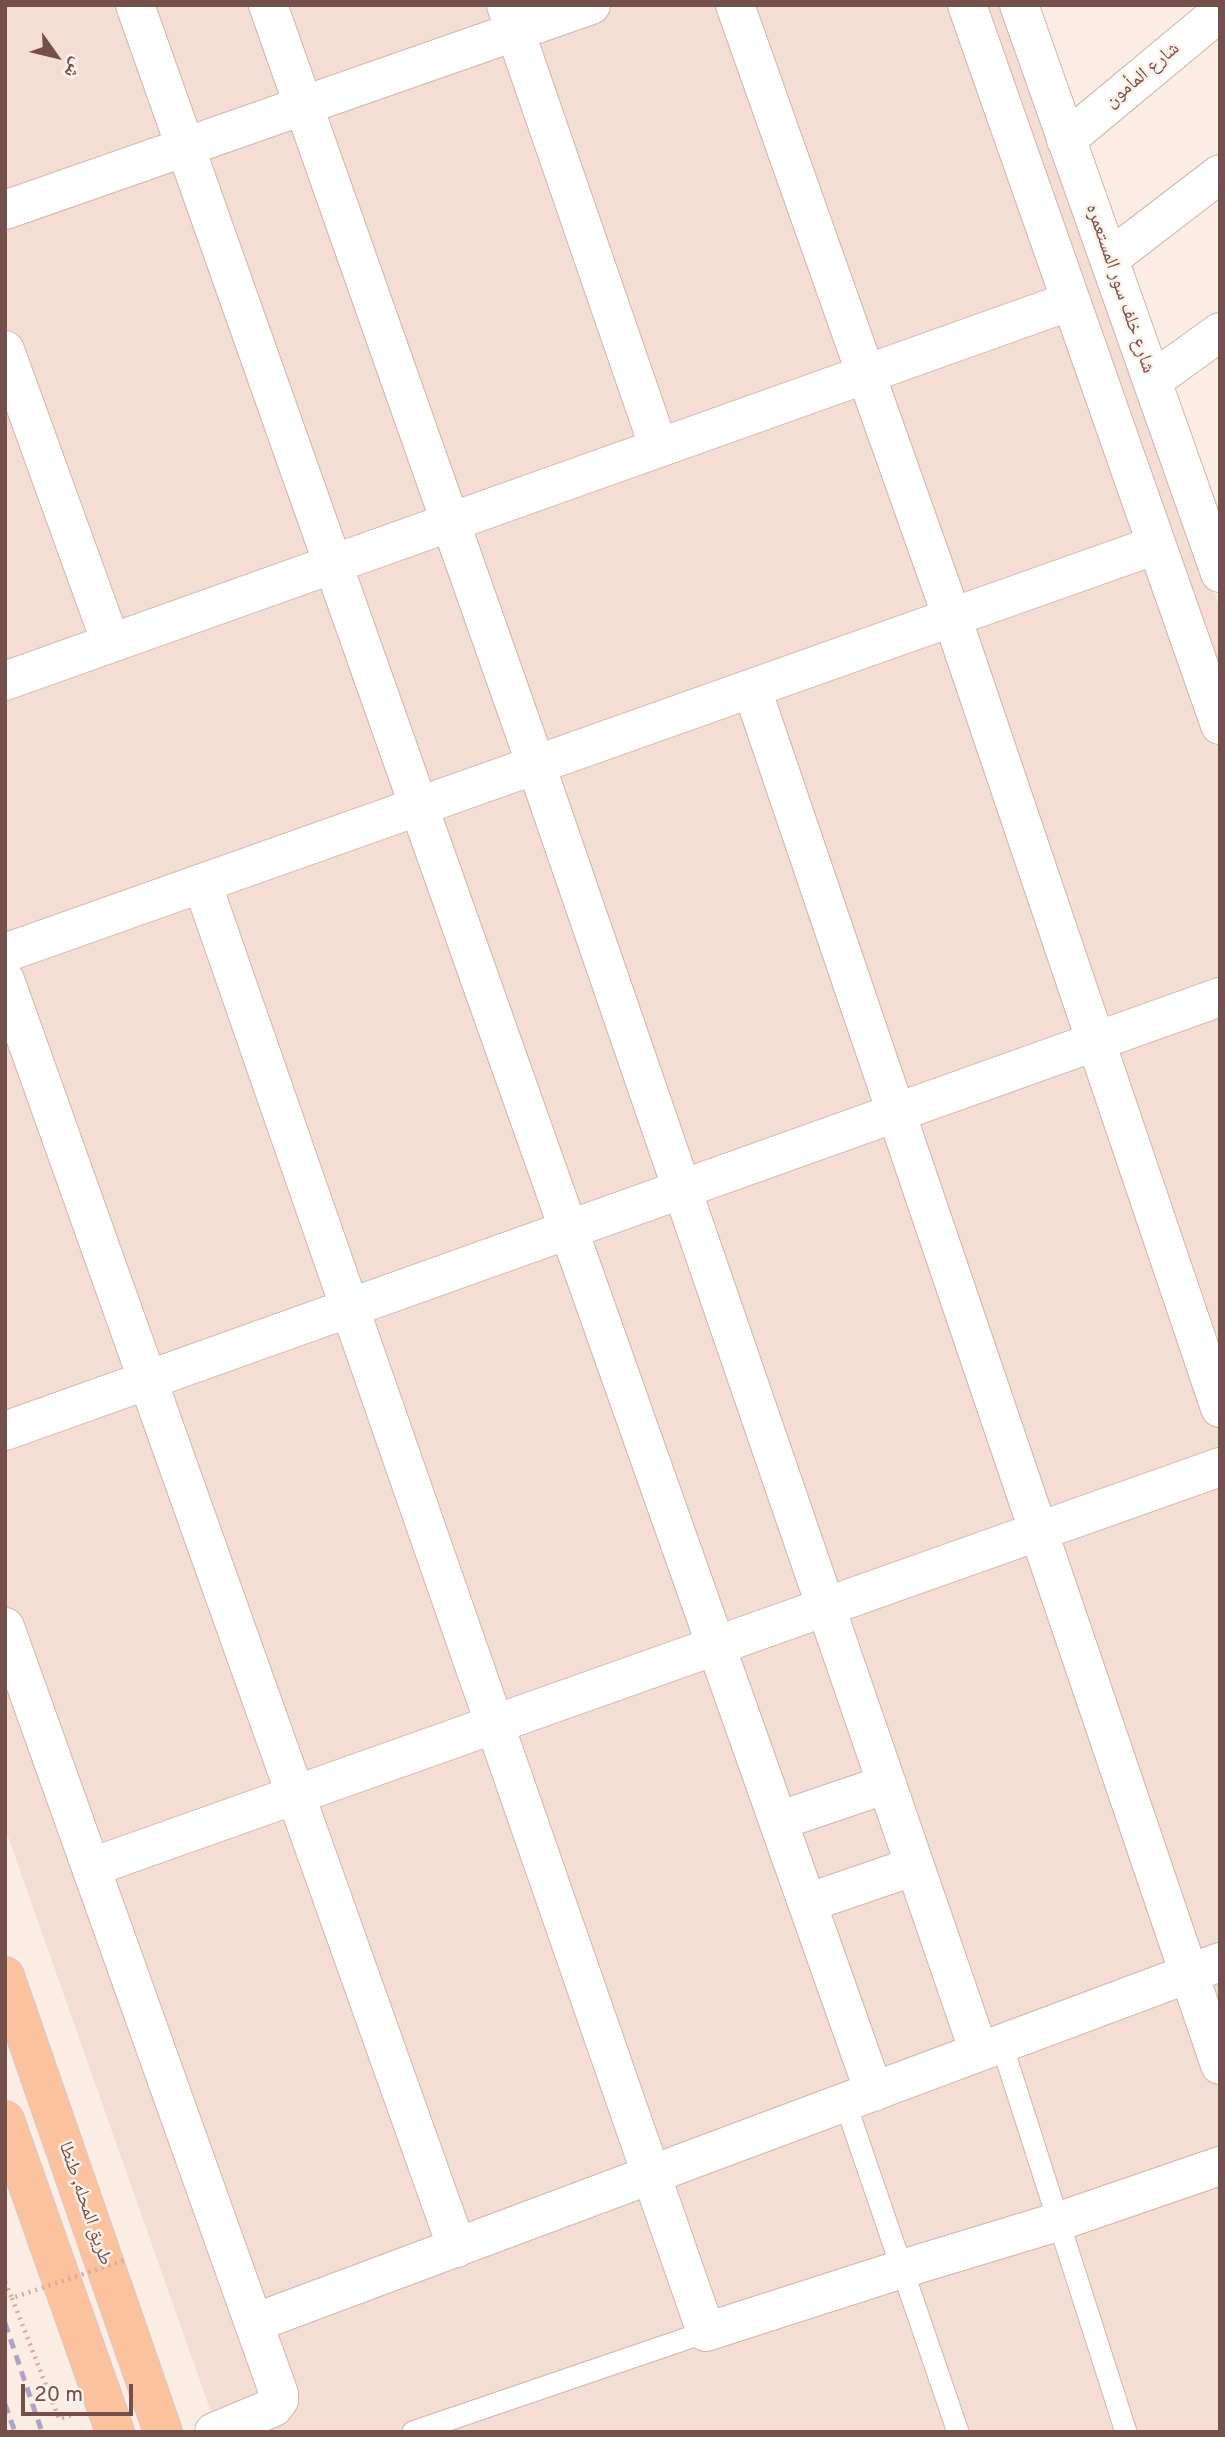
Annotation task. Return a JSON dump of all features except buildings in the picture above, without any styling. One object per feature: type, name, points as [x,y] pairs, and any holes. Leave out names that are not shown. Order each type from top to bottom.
[{"type":"main road","name":"طريق المحله, طنطا","points":[[5,1976],[163,2432]]},
{"type":"main road","points":[[5,2120],[115,2432]]},
{"type":"street","points":[[135,5],[807,1903],[859,2097]]},
{"type":"street","points":[[268,5],[536,765],[915,1866],[990,2047]]},
{"type":"street","points":[[5,210],[304,106],[511,18],[591,5]]},
{"type":"street","points":[[735,5],[952,617],[1220,1408]]},
{"type":"street","points":[[967,5],[1220,725]]},
{"type":"street","name":"شارع خلف سور المستعمره","points":[[1026,9],[1066,140],[1220,573]]},
{"type":"street","name":"شارع المأمون","points":[[1066,140],[1220,12]]},
{"type":"street","points":[[511,18],[659,447]]},
{"type":"street","points":[[1108,259],[1220,174]]},
{"type":"street","points":[[5,681],[1071,301]]},
{"type":"street","points":[[1152,382],[1217,339]]},
{"type":"street","points":[[5,350],[111,643]]},
{"type":"street","points":[[5,953],[1156,545]]},
{"type":"street","points":[[752,688],[1039,1532],[1204,1968],[1220,2065]]},
{"type":"street","points":[[202,883],[706,2332],[1057,2222],[1220,2166]]},
{"type":"street","points":[[5,980],[457,2248]]},
{"type":"street","points":[[5,1431],[1220,998]]},
{"type":"street","points":[[92,1867],[1220,1467]]},
{"type":"street","points":[[5,1627],[279,2394],[279,2400],[274,2407],[214,2432]]},
{"type":"street","points":[[778,1821],[887,1784]]},
{"type":"street","points":[[807,1903],[915,1866]]},
{"type":"street","points":[[254,2323],[1204,1968]]},
{"type":"lane","points":[[990,2047],[1057,2222],[1126,2432]]},
{"type":"lane","points":[[859,2097],[902,2269],[958,2432]]},
{"type":"lane","points":[[413,2432],[706,2332]]},
{"type":"path","points":[[12,2298],[125,2260]]},
{"type":"path","points":[[5,2282],[59,2419]]},
{"type":"shaded area","points":[[5,5],[998,5],[1220,609],[1220,2432],[218,2432],[5,1828]]},
{"type":"railway","points":[[5,2323],[42,2432]]},
{"type":"railway","points":[[5,2404],[15,2432]]}]
